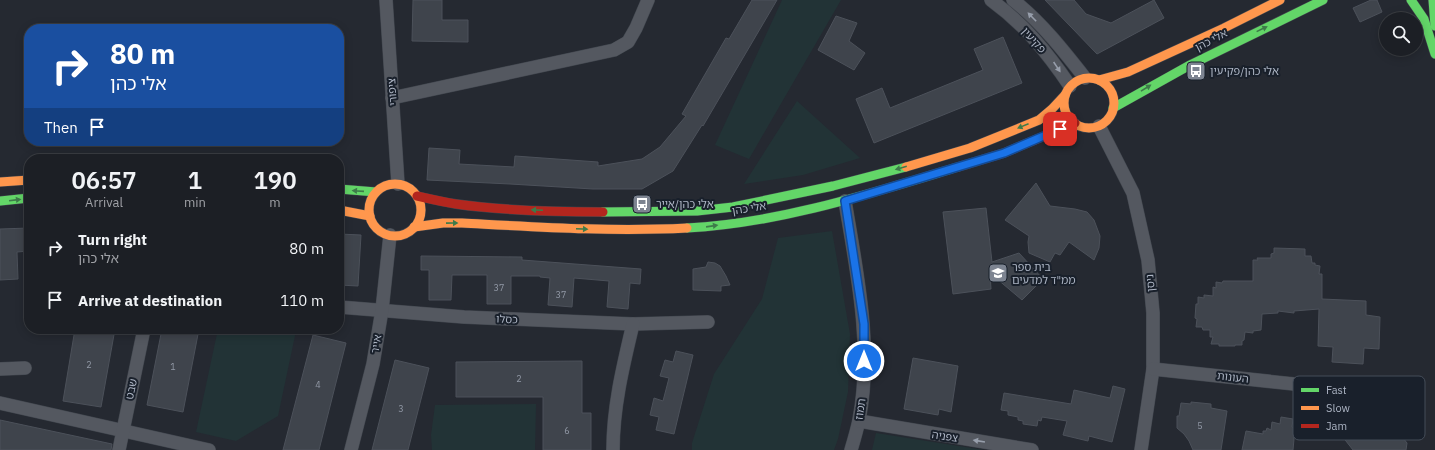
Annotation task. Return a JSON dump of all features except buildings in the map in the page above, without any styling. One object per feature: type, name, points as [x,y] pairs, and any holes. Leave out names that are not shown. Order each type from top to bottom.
[{"type":"street","name":"ציפורי","points":[[386,0],[398,184]]},
{"type":"street","points":[[392,98],[614,50],[628,42],[636,28],[648,0]]},
{"type":"street","name":"פקיעין","points":[[991,0],[1009,13],[1036,40],[1052,59],[1067,90]]},
{"type":"street","name":"פקיעין","points":[[1013,0],[1024,8],[1058,44],[1086,78]]},
{"type":"street","name":"אלי כהן","points":[[1099,80],[1128,72],[1224,28],[1280,0]]},
{"type":"street","name":"אלי כהן","points":[[1113,108],[1152,84],[1222,48],[1324,0]]},
{"type":"street","points":[[1411,0],[1420,10],[1427,25],[1435,54]]},
{"type":"street","points":[[1433,0],[1435,26]]},
{"type":"street","points":[[1086,78],[1099,80],[1106,85],[1114,100],[1110,116],[1099,126],[1086,127],[1075,123],[1069,118],[1065,111],[1064,103],[1067,90],[1080,79],[1086,78]]},
{"type":"street","name":"אלי כהן","points":[[417,196],[454,204],[486,208],[558,212],[690,211],[733,207],[833,186],[881,174],[970,148],[1039,120],[1052,109],[1067,90]]},
{"type":"street","name":"אלי כהן","points":[[414,227],[443,223],[462,223],[585,229],[649,230],[704,227],[766,218],[845,201],[1004,153],[1075,123]]},
{"type":"street","name":"ניסן","points":[[1099,126],[1133,193],[1148,260],[1153,313],[1153,369],[1142,450]]},
{"type":"street","points":[[0,182],[24,180]]},
{"type":"street","points":[[390,184],[398,184],[406,186],[417,196],[421,212],[419,220],[407,233],[390,235],[377,228],[370,216],[369,208],[376,192],[390,184]]},
{"type":"street","points":[[344,190],[376,192]]},
{"type":"street","points":[[0,202],[24,199]]},
{"type":"street","name":"תמוז","points":[[845,201],[864,324],[864,373],[859,421],[851,450]]},
{"type":"street","points":[[344,211],[370,216]]},
{"type":"street","name":"אייר","points":[[351,450],[373,364],[382,310],[390,235]]},
{"type":"street","name":"כסלו","points":[[344,308],[464,317],[633,324],[708,322]]},
{"type":"street","points":[[613,450],[613,426],[619,384],[633,324]]},
{"type":"street","name":"שבט","points":[[119,450],[143,334]]},
{"type":"street","points":[[0,369],[25,368]]},
{"type":"street","name":"העונות","points":[[1153,369],[1293,384]]},
{"type":"street","points":[[0,403],[209,450]]},
{"type":"street","name":"צפניה","points":[[859,421],[1032,450]]},
{"type":"shaded area","points":[[782,0],[841,0],[749,159],[715,145]]},
{"type":"shaded area","points":[[797,101],[860,158],[803,175],[744,184]]},
{"type":"shaded area","points":[[832,231],[850,334],[848,392],[838,439],[834,450],[692,450],[692,443],[714,374],[762,299],[778,238]]},
{"type":"shaded area","points":[[217,334],[295,334],[278,416],[236,441],[196,432]]},
{"type":"shaded area","points":[[536,404],[535,450],[432,450],[431,435],[435,405]]},
{"type":"shaded area","points":[[876,433],[984,450],[872,450]]},
{"type":"traffic: fast","points":[[1113,108],[1190,65],[1323,0]]},
{"type":"traffic: fast","points":[[1411,0],[1424,19],[1435,54]]},
{"type":"traffic: fast","points":[[1433,0],[1435,26]]},
{"type":"traffic: fast","points":[[603,212],[697,211],[733,207],[833,186],[906,167]]},
{"type":"traffic: fast","points":[[687,228],[722,225],[790,214],[858,197],[958,167]]},
{"type":"traffic: fast","points":[[344,189],[376,192]]},
{"type":"traffic: fast","points":[[0,201],[24,199]]},
{"type":"traffic: slow","points":[[1099,80],[1128,72],[1224,28],[1280,0]]},
{"type":"traffic: slow","points":[[1089,78],[1099,80],[1107,85],[1112,93],[1114,103],[1112,113],[1107,121],[1099,126],[1089,128],[1079,126],[1071,121],[1066,113],[1064,103],[1066,93],[1071,85],[1079,80],[1089,78]]},
{"type":"traffic: slow","points":[[906,167],[970,148],[1039,120],[1065,95]]},
{"type":"traffic: slow","points":[[0,182],[24,180]]},
{"type":"traffic: slow","points":[[395,184],[405,186],[413,192],[419,200],[421,210],[419,220],[413,228],[405,234],[395,236],[385,234],[377,228],[371,220],[369,210],[371,200],[377,192],[385,186],[395,184]]},
{"type":"traffic: slow","points":[[344,211],[370,216]]},
{"type":"traffic: slow","points":[[414,227],[443,223],[462,223],[603,229],[687,228]]},
{"type":"traffic: jam","points":[[958,167],[1004,153],[1075,123]]},
{"type":"traffic: jam","points":[[417,196],[456,204],[511,210],[603,212]]},
{"type":"place","name":"אלי כהן/פקיעין","points":[[1196,71]]},
{"type":"place","name":"אלי כהן/אייר","points":[[642,204]]},
{"type":"place","name":"בית ספר ממ\"ד למדעים","points":[[998,273]]},
{"type":"route","points":[[864,361],[864,324],[845,201],[1004,153],[1060,129]]}]
